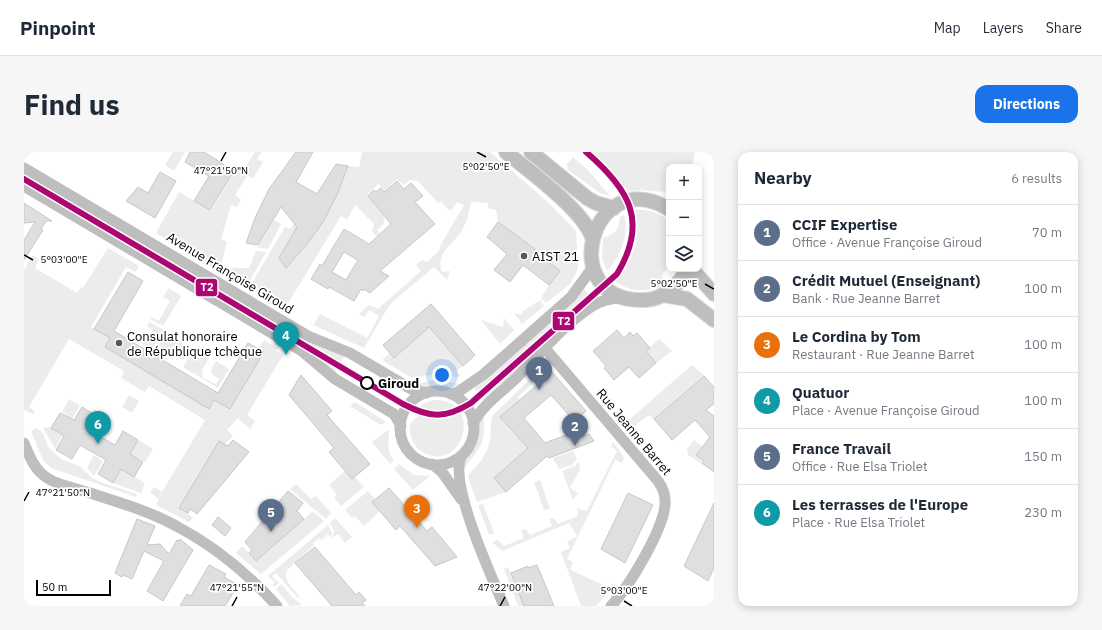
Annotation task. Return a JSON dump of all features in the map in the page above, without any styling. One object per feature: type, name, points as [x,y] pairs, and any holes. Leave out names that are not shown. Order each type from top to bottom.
[{"type":"main road","points":[[506,152],[557,193],[582,220],[592,237]]},
{"type":"main road","points":[[531,152],[587,198],[596,203],[614,208]]},
{"type":"main road","points":[[666,208],[649,201],[637,200],[625,202],[614,208],[602,219],[592,237],[590,256],[593,267],[604,285],[623,298],[636,300],[649,300],[664,295],[673,288],[685,272]]},
{"type":"main road","points":[[695,272],[714,294]]},
{"type":"main road","points":[[664,295],[687,300],[714,320]]},
{"type":"street","name":"Avenue Françoise Giroud","points":[[24,168],[308,336],[350,353],[413,390],[427,393],[439,391],[451,394]]},
{"type":"street","points":[[24,186],[302,351],[335,379],[394,414],[401,426]]},
{"type":"street","points":[[451,394],[458,392],[484,374],[532,332],[571,297],[593,267]]},
{"type":"street","points":[[473,423],[485,406],[522,373],[544,348],[590,307],[604,300],[623,298]]},
{"type":"street","name":"Rue Jeanne Barret","points":[[544,348],[658,481],[664,491],[665,506],[661,520],[634,576],[611,606]]},
{"type":"street","points":[[427,393],[415,398],[402,416],[402,436],[409,451],[421,461],[432,464],[448,463],[462,455]]},
{"type":"street","points":[[451,394],[466,406],[473,423],[472,440],[458,464],[463,502]]},
{"type":"street","points":[[24,443],[33,463],[47,478],[139,509],[169,522],[196,537],[246,574],[277,606]]},
{"type":"street","points":[[432,464],[442,472],[463,502],[504,606]]},
{"type":"shaded area","points":[[173,152],[185,152],[174,171],[165,165]]},
{"type":"shaded area","points":[[255,152],[262,152],[257,159],[263,162],[253,178],[247,176],[235,195],[241,200],[237,207],[231,205],[221,239],[227,242],[220,269],[213,268],[156,233],[179,192],[211,211],[237,168],[243,171]]},
{"type":"shaded area","points":[[362,152],[490,152],[550,204],[576,231],[578,268],[570,284],[546,303],[541,298],[560,271],[551,264],[549,266],[548,261],[534,251],[535,249],[521,238],[520,240],[498,222],[496,210],[488,208],[488,203],[471,202],[468,217],[461,232],[446,250],[441,260],[440,266],[442,272],[450,271],[447,280],[434,267],[390,304],[364,348],[313,325],[320,314],[367,338],[379,316],[369,310],[365,317],[359,314],[369,305],[378,309],[421,271],[416,265],[422,260],[427,262],[439,251],[441,244],[464,205],[457,202],[452,210],[449,210],[440,201],[438,203],[418,181],[410,180],[404,185],[397,179],[385,190],[378,184],[367,195],[385,218],[383,224],[377,230],[380,233],[376,236],[372,231],[374,224],[355,205],[347,220],[341,216],[284,310],[249,288],[285,227],[290,229],[298,217],[302,219],[279,258],[286,267],[306,244],[323,220],[330,207],[348,166],[359,167]]},
{"type":"shaded area","points":[[591,152],[695,152],[693,164],[666,164],[665,192],[641,190],[626,192],[614,174]]},
{"type":"shaded area","points":[[573,157],[589,171],[610,196],[600,193],[567,169],[568,166],[566,165]]},
{"type":"shaded area","points":[[24,171],[345,355],[334,373],[24,182]]},
{"type":"shaded area","points":[[635,210],[653,212],[666,219],[666,270],[663,273],[661,286],[649,290],[631,289],[614,280],[621,273],[631,257],[636,239],[637,219]]},
{"type":"shaded area","points":[[624,215],[625,238],[623,245],[607,271],[602,258],[603,238],[618,228],[620,217]]},
{"type":"shaded area","points":[[274,220],[281,224],[268,249],[250,246],[258,247]]},
{"type":"shaded area","points":[[108,248],[139,266],[136,272],[126,267],[91,327],[110,338],[105,347],[209,409],[214,400],[230,409],[263,353],[258,349],[264,340],[278,348],[276,351],[283,355],[247,415],[255,421],[250,429],[238,418],[227,430],[233,436],[225,444],[219,441],[180,507],[193,518],[189,522],[156,505],[159,499],[150,493],[154,487],[162,492],[205,420],[149,386],[145,392],[121,378],[124,371],[69,339],[29,407],[35,411],[33,414],[25,410],[24,411],[24,270],[33,255],[39,259],[35,268],[77,293],[81,287],[83,288]]},
{"type":"shaded area","points":[[256,251],[266,252],[248,284],[244,282],[243,284],[227,276],[233,268],[249,268]]},
{"type":"shaded area","points":[[169,288],[181,296],[163,326],[150,319],[151,317],[159,321],[170,301],[163,297]]},
{"type":"shaded area","points":[[584,289],[594,301],[484,401],[473,386],[571,304]]},
{"type":"shaded area","points":[[540,300],[544,306],[522,324],[514,313],[521,315],[523,311]]},
{"type":"shaded area","points":[[504,318],[514,330],[500,344],[481,320],[503,327]]},
{"type":"shaded area","points":[[149,322],[164,330],[152,349],[138,341],[140,336],[147,340],[153,330],[147,326]]},
{"type":"shaded area","points":[[429,327],[463,366],[456,371],[461,376],[457,377],[441,373],[412,378],[382,360],[390,353],[394,358]]},
{"type":"shaded area","points":[[166,333],[191,348],[184,360],[159,345]]},
{"type":"shaded area","points":[[659,339],[672,351],[656,363],[646,351]]},
{"type":"shaded area","points":[[194,349],[209,358],[202,370],[203,378],[216,384],[219,379],[212,374],[211,370],[216,361],[229,369],[218,388],[183,367]]},
{"type":"shaded area","points":[[546,364],[549,368],[518,397],[520,400],[500,417],[528,448],[494,478],[506,492],[477,502],[468,477],[486,453],[490,442],[492,416]]},
{"type":"shaded area","points":[[692,365],[704,375],[653,419],[649,415],[629,430],[623,422],[630,419]]},
{"type":"shaded area","points":[[435,380],[460,384],[455,387],[443,389],[429,389],[411,385]]},
{"type":"shaded area","points":[[129,395],[139,401],[132,413],[122,407]]},
{"type":"shaded area","points":[[69,399],[80,405],[72,419],[62,412]]},
{"type":"shaded area","points":[[435,400],[451,404],[460,412],[464,423],[462,436],[457,447],[448,454],[435,456],[421,451],[415,446],[411,435],[410,424],[418,416],[413,414],[420,406]]},
{"type":"shaded area","points":[[355,402],[386,422],[381,425],[350,406]]},
{"type":"shaded area","points":[[484,416],[484,435],[482,441],[478,451],[464,469],[464,459],[475,444],[479,422]]},
{"type":"shaded area","points":[[50,427],[62,436],[55,449],[43,428]]},
{"type":"shaded area","points":[[36,428],[43,433],[49,448],[61,459],[81,467],[91,477],[100,482],[137,494],[136,497],[51,468],[43,460],[31,431]]},
{"type":"shaded area","points":[[388,430],[389,449],[394,460],[390,464],[372,442]]},
{"type":"shaded area","points":[[138,440],[153,449],[145,462],[130,454]]},
{"type":"shaded area","points":[[694,440],[702,446],[696,455],[710,469],[688,455],[687,449]]},
{"type":"shaded area","points":[[613,442],[624,457],[622,463],[615,460],[567,559],[573,562],[570,569],[573,571],[610,588],[613,583],[616,584],[596,606],[581,606],[561,552],[570,548],[567,542],[577,536],[569,523],[502,551],[492,542],[498,540],[504,546],[524,538],[521,531],[526,529],[530,535],[552,526],[549,519],[554,518],[558,524],[578,516],[577,508],[587,511],[617,451],[611,447]]},
{"type":"shaded area","points":[[573,451],[577,459],[572,465],[559,469],[553,458]]},
{"type":"shaded area","points":[[94,455],[103,461],[94,476],[87,468]]},
{"type":"shaded area","points":[[579,461],[580,469],[570,488],[578,493],[573,500],[562,471],[575,466]]},
{"type":"shaded area","points":[[399,464],[414,475],[430,476],[413,490],[394,469]]},
{"type":"shaded area","points":[[121,469],[145,483],[141,493],[113,483]]},
{"type":"shaded area","points":[[345,471],[352,479],[355,477],[364,487],[341,506],[334,498],[337,495],[329,485]]},
{"type":"shaded area","points":[[540,480],[550,509],[544,510],[534,482]]},
{"type":"shaded area","points":[[296,484],[311,499],[316,496],[331,513],[326,519],[290,489]]},
{"type":"shaded area","points":[[368,491],[375,499],[372,502],[380,511],[364,526],[355,516],[352,518],[345,510]]},
{"type":"shaded area","points":[[483,504],[494,533],[489,535],[478,505]]},
{"type":"shaded area","points":[[312,511],[324,521],[261,574],[236,553],[242,546],[256,560]]},
{"type":"shaded area","points":[[335,518],[352,537],[345,543],[338,534],[332,538],[334,531],[330,523]]},
{"type":"shaded area","points":[[328,525],[332,533],[331,537],[328,534],[322,540],[319,538],[313,543],[314,545],[287,570],[286,578],[300,597],[298,598],[276,573],[272,576],[279,583],[274,587],[272,585],[275,583],[268,576]]},
{"type":"shaded area","points":[[508,567],[524,606],[518,606],[504,569]]},
{"type":"shaded area","points":[[281,584],[293,598],[302,605],[290,606],[276,589]]},
{"type":"building","points":[[190,152],[204,152],[234,171],[210,210],[194,201],[209,176],[185,162]]},
{"type":"building","points":[[296,152],[313,152],[296,182],[317,194],[336,164],[348,166],[337,195],[323,222],[308,243],[286,268],[279,258],[297,227],[281,207],[258,245],[246,243],[255,218],[269,189]]},
{"type":"building","points":[[160,172],[176,181],[155,218],[126,201],[138,187],[148,193]]},
{"type":"building","points":[[397,181],[404,189],[411,183],[423,196],[415,202],[435,224],[380,271],[389,276],[370,293],[364,289],[363,291],[361,289],[354,301],[311,279],[320,264],[322,266],[344,229],[369,244],[391,224],[368,196],[374,190],[376,192],[381,188],[384,192]],"holes":[[[344,252],[358,260],[346,280],[332,272]]]},
{"type":"building","points":[[24,203],[52,221],[46,221],[41,229],[43,230],[24,260],[24,240],[35,222],[24,223]]},
{"type":"building","name":"AIST 21","points":[[498,222],[535,249],[534,251],[560,271],[549,285],[523,265],[510,282],[494,270],[507,254],[487,237]]},
{"type":"building","points":[[128,272],[143,281],[114,331],[218,393],[248,343],[264,352],[230,409],[214,400],[209,409],[105,347],[110,338],[94,329]]},
{"type":"building","points":[[431,304],[475,355],[463,366],[429,327],[394,358],[383,345]]},
{"type":"building","points":[[617,330],[624,338],[630,332],[633,336],[637,333],[650,348],[646,351],[656,363],[639,378],[629,367],[614,380],[604,368],[606,366],[593,351]]},
{"type":"building","points":[[552,372],[586,411],[574,421],[551,395],[524,418],[545,443],[582,429],[585,436],[589,434],[594,441],[549,458],[547,456],[506,492],[494,478],[528,448],[500,417]]},
{"type":"building","points":[[301,375],[332,411],[327,415],[370,464],[352,479],[329,452],[334,448],[289,395]]},
{"type":"building","points":[[704,376],[714,387],[714,404],[706,410],[714,416],[714,472],[702,463],[704,461],[696,455],[710,437],[695,420],[672,440],[654,419]]},
{"type":"building","points":[[82,407],[97,416],[89,430],[115,445],[123,431],[138,440],[130,454],[143,462],[134,477],[121,469],[113,483],[98,474],[106,460],[80,445],[72,459],[56,450],[64,436],[51,428],[60,413],[74,420]]},
{"type":"building","points":[[233,440],[249,452],[197,514],[190,509],[188,513],[179,508],[219,441],[228,446]]},
{"type":"building","points":[[389,488],[427,531],[432,527],[457,557],[435,566],[400,526],[396,530],[372,502]]},
{"type":"building","points":[[288,491],[303,503],[297,511],[304,519],[256,561],[249,553],[252,550],[245,542]]},
{"type":"building","points":[[628,493],[653,505],[625,563],[601,549]]},
{"type":"building","points":[[714,503],[714,568],[708,581],[684,566]]},
{"type":"building","points":[[218,517],[231,528],[225,536],[212,525]]},
{"type":"building","points":[[137,519],[155,526],[147,545],[160,544],[169,554],[177,540],[178,541],[180,539],[193,550],[163,601],[147,591],[164,561],[144,551],[132,579],[123,575],[122,577],[115,573]]},
{"type":"building","points":[[315,547],[356,595],[359,592],[366,600],[362,603],[365,606],[332,606],[295,563]]},
{"type":"building","points":[[209,565],[226,574],[224,577],[238,585],[225,606],[180,606],[187,594],[191,596]]},
{"type":"building","points":[[537,565],[554,606],[524,606],[511,573],[528,566],[528,568]]},
{"type":"transit line","name":"T2","points":[[24,179],[403,404],[421,412],[437,415],[453,412],[471,403],[617,274],[627,255],[632,238],[633,222],[630,207],[623,193],[613,179],[586,152]]},
{"type":"place","name":"AIST 21","points":[[524,256]]},
{"type":"place","name":"Consulat honoraire de République tchèque","points":[[119,343]]},
{"type":"place","name":"Quatuor","points":[[286,355]]},
{"type":"place","name":"Giroud","points":[[367,383]]},
{"type":"place","name":"CCIF Expertise","points":[[539,390]]},
{"type":"place","name":"Les terrasses de l'Europe","points":[[98,444]]},
{"type":"place","name":"Crédit Mutuel (Enseignant)","points":[[575,446]]},
{"type":"place","name":"Le Cordina by Tom","points":[[417,528]]},
{"type":"place","name":"France Travail","points":[[271,532]]}]
